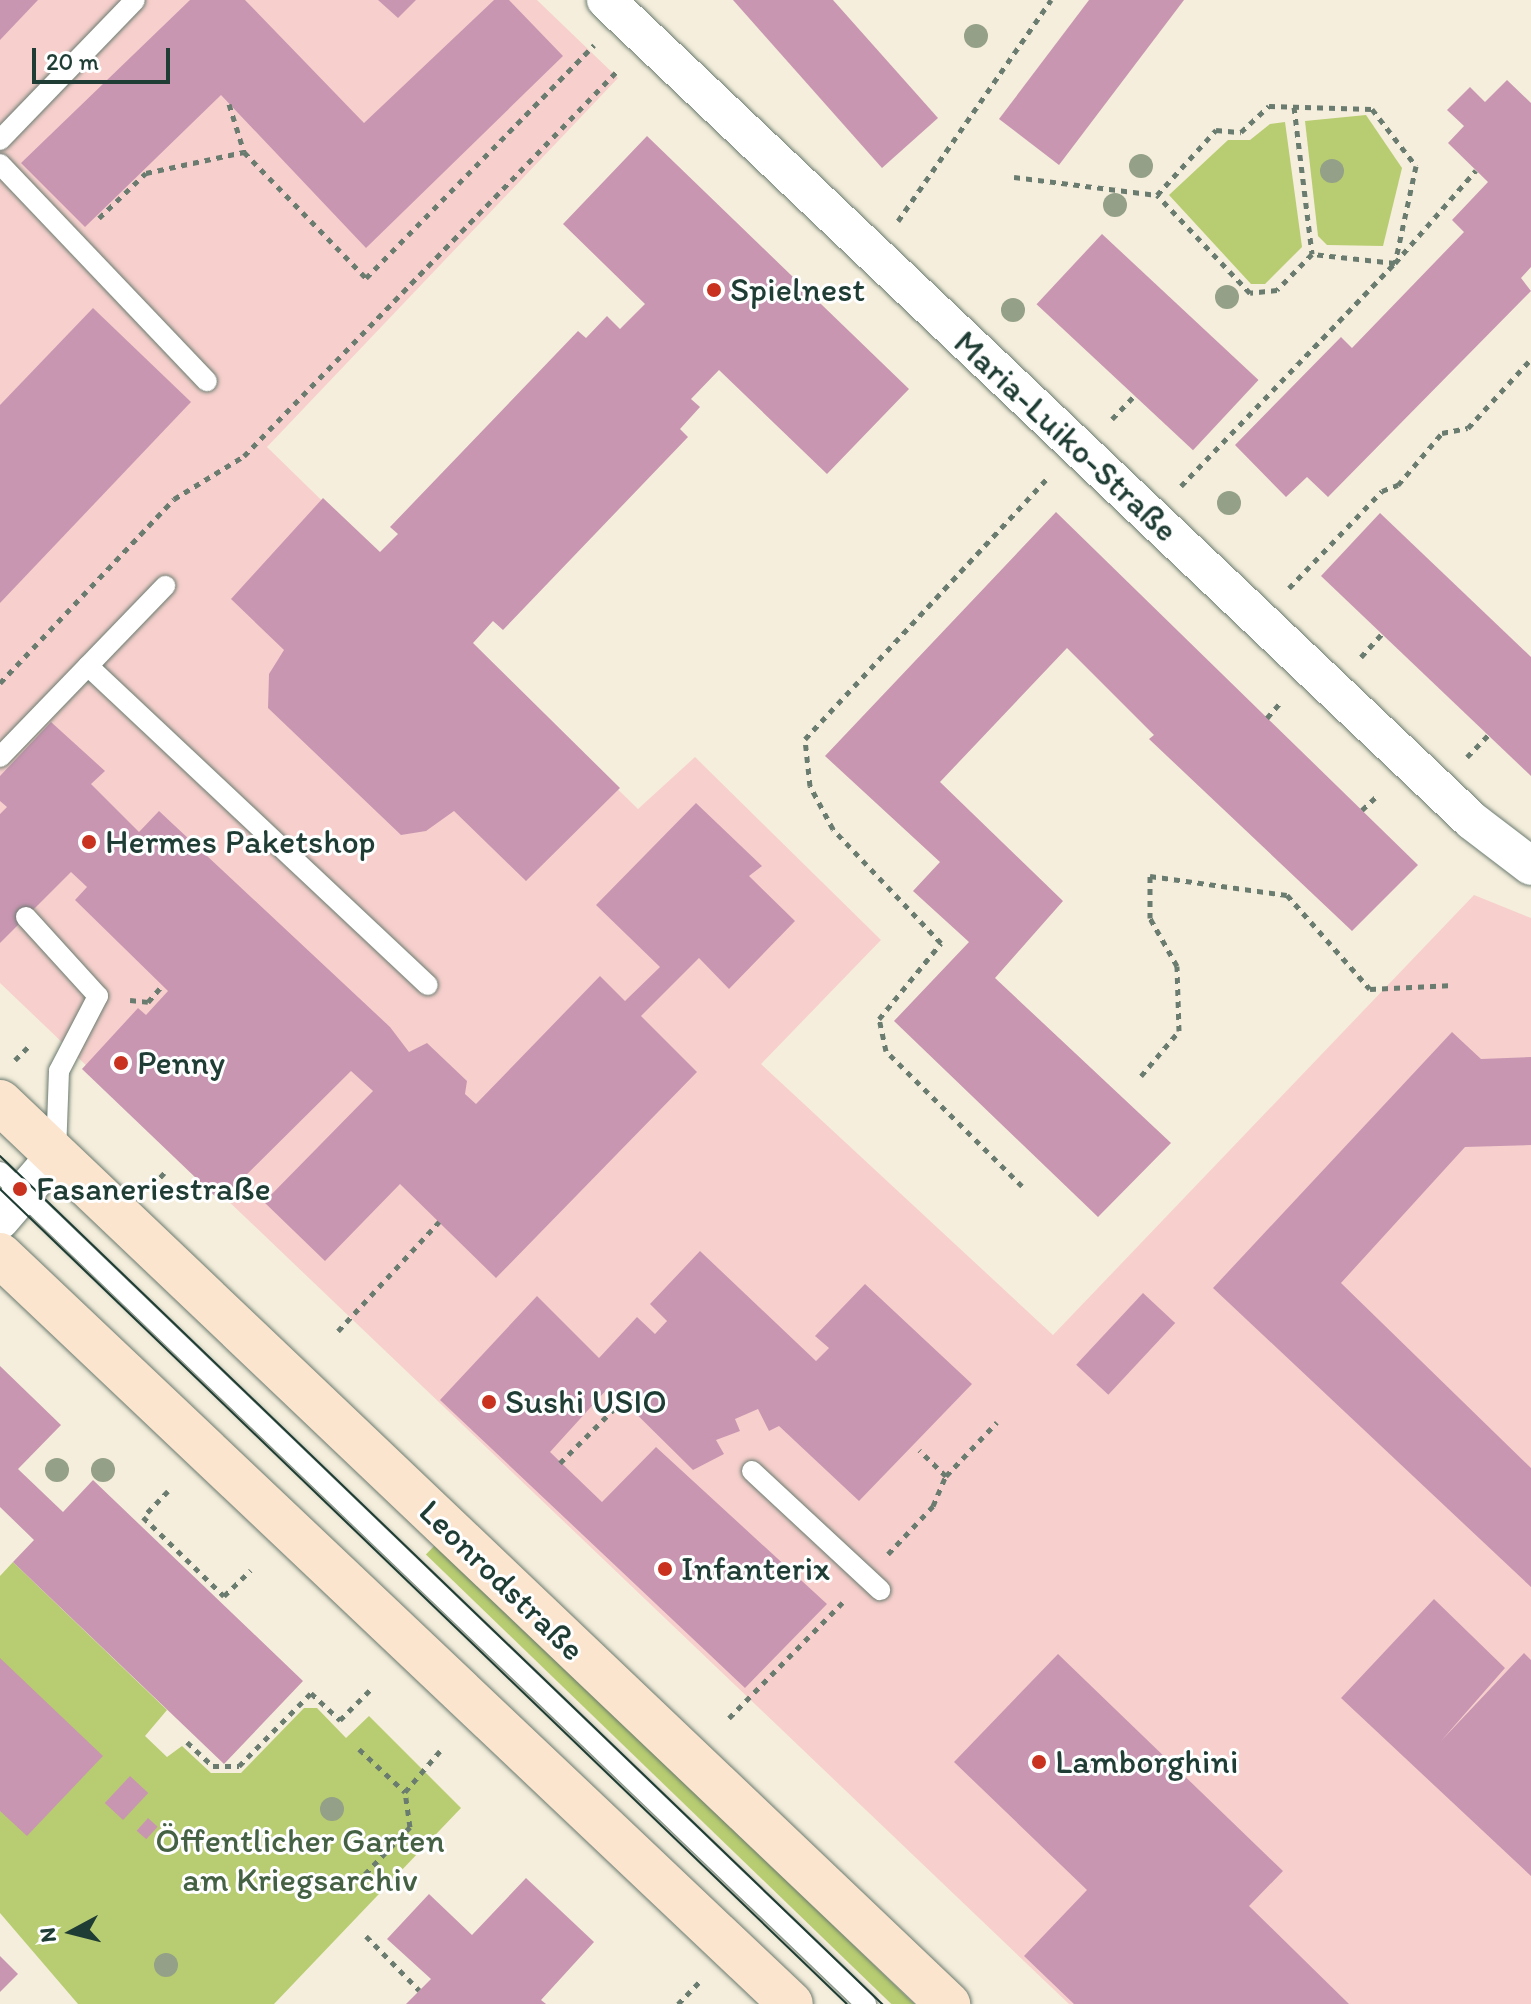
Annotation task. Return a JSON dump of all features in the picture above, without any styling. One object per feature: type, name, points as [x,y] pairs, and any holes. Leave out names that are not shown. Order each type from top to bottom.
[{"type":"main road","name":"Leonrodstraße","points":[[0,1102],[948,2004]]},
{"type":"main road","points":[[0,1255],[791,2004]]},
{"type":"street","name":"Maria-Luiko-Straße","points":[[626,18],[1472,821],[1531,866]]},
{"type":"street","points":[[8,1195],[56,1155]]},
{"type":"lane","points":[[0,140],[135,0]]},
{"type":"lane","points":[[0,164],[207,381]]},
{"type":"lane","points":[[0,757],[165,586]]},
{"type":"lane","points":[[88,666],[428,985]]},
{"type":"lane","points":[[26,917],[98,996],[59,1071],[56,1155]]},
{"type":"lane","points":[[8,1195],[866,2004]]},
{"type":"lane","points":[[752,1471],[880,1590]]},
{"type":"path","points":[[875,255],[1051,0]]},
{"type":"path","points":[[229,104],[244,152],[366,278],[626,18]]},
{"type":"path","points":[[0,683],[174,499],[244,456],[626,18]]},
{"type":"path","points":[[1157,195],[1216,130],[1241,132],[1269,106],[1372,109],[1416,166],[1395,263]]},
{"type":"path","points":[[1294,107],[1312,254]]},
{"type":"path","points":[[74,242],[146,173],[244,152]]},
{"type":"path","points":[[1175,493],[1395,263],[1476,170]]},
{"type":"path","points":[[1014,177],[1157,195],[1250,293],[1277,290],[1312,254]]},
{"type":"path","points":[[1312,254],[1395,263]]},
{"type":"path","points":[[1281,596],[1382,491],[1398,485],[1442,433],[1468,428],[1531,359]]},
{"type":"path","points":[[1106,425],[1136,394]]},
{"type":"path","points":[[1022,1186],[886,1051],[879,1019],[941,943],[833,829],[810,786],[805,739],[1050,475]]},
{"type":"path","points":[[1352,666],[1382,634]]},
{"type":"path","points":[[1267,718],[1281,702]]},
{"type":"path","points":[[1458,766],[1488,735]]},
{"type":"path","points":[[1362,810],[1377,796]]},
{"type":"path","points":[[1141,1076],[1179,1031],[1177,966],[1150,918],[1150,876],[1287,895],[1370,989],[1454,985]]},
{"type":"path","points":[[338,1331],[439,1222]]},
{"type":"path","points":[[560,1463],[622,1401]]},
{"type":"path","points":[[946,1476],[997,1422]]},
{"type":"path","points":[[168,1491],[143,1517],[224,1596],[251,1570]]},
{"type":"path","points":[[193,1576],[199,1571]]},
{"type":"path","points":[[187,1742],[213,1766],[239,1766],[311,1693],[340,1720],[373,1687]]},
{"type":"path","points":[[359,1749],[405,1792],[410,1827],[365,1874]]},
{"type":"path","points":[[405,1792],[440,1751]]},
{"type":"path","points":[[366,1936],[419,1990]]},
{"type":"shaded area","points":[[0,0],[537,0],[618,78],[267,447],[638,809],[695,757],[881,940],[761,1064],[1053,1335],[1474,895],[1531,918],[1531,2004],[1069,2004],[0,983]]},
{"type":"green space","points":[[1366,115],[1402,168],[1383,246],[1327,245],[1318,236],[1305,121]]},
{"type":"green space","points":[[1285,122],[1302,247],[1265,284],[1251,284],[1169,195],[1228,140],[1250,140],[1270,124]]},
{"type":"green space","points":[[437,1543],[914,2004],[891,2004],[426,1555]]},
{"type":"green space","name":"Öffentlicher Garten am Kriegsarchiv","points":[[13,1562],[167,1710],[145,1736],[167,1757],[182,1746],[211,1773],[241,1773],[304,1708],[317,1708],[346,1738],[369,1716],[461,1808],[274,2004],[78,2004],[0,1913],[0,1576]]},
{"type":"building","points":[[0,0],[38,0],[0,40]]},
{"type":"building","points":[[190,0],[245,0],[364,123],[494,0],[509,0],[563,56],[366,248],[221,95],[85,227],[21,163]]},
{"type":"building","points":[[378,0],[416,0],[398,18]]},
{"type":"building","points":[[733,0],[833,0],[938,118],[882,168]]},
{"type":"building","points":[[1089,0],[1184,0],[1059,165],[999,119]]},
{"type":"building","points":[[1507,80],[1531,103],[1531,267],[1521,278],[1531,291],[1328,497],[1307,477],[1286,497],[1235,445],[1341,337],[1352,348],[1464,232],[1452,220],[1488,182],[1448,143],[1464,126],[1447,110],[1470,87],[1485,102]]},
{"type":"building","points":[[647,136],[909,389],[827,474],[719,370],[691,399],[700,407],[680,429],[688,437],[503,630],[493,621],[473,643],[620,788],[526,881],[454,811],[426,831],[401,835],[268,708],[269,674],[284,650],[231,599],[323,498],[380,552],[398,534],[390,527],[578,331],[586,338],[607,316],[620,329],[645,304],[563,224]]},
{"type":"building","points":[[1102,234],[1259,380],[1193,450],[1037,304]]},
{"type":"building","points":[[93,308],[191,402],[0,603],[0,405]]},
{"type":"building","points":[[1056,512],[1418,865],[1352,931],[1149,739],[1154,735],[1067,648],[940,782],[1063,901],[995,978],[1171,1143],[1098,1217],[894,1021],[969,942],[913,891],[940,862],[825,756]]},
{"type":"building","points":[[1380,513],[1531,657],[1531,776],[1321,576]]},
{"type":"building","points":[[51,722],[105,771],[91,784],[139,832],[159,811],[390,1027],[409,1052],[427,1043],[467,1081],[465,1094],[476,1104],[600,976],[625,1001],[660,967],[596,905],[696,803],[762,866],[749,876],[795,921],[729,989],[699,958],[641,1016],[697,1072],[496,1278],[400,1184],[325,1261],[264,1202],[373,1091],[351,1071],[220,1201],[82,1069],[138,1008],[146,1015],[168,991],[75,900],[87,887],[71,872],[0,943],[0,814],[7,807],[0,801],[0,776]]},
{"type":"building","points":[[1452,1032],[1481,1059],[1531,1057],[1531,1145],[1465,1147],[1341,1283],[1531,1468],[1531,1587],[1213,1288]]},
{"type":"building","points":[[700,1251],[816,1361],[829,1348],[815,1336],[865,1284],[972,1384],[859,1501],[779,1426],[769,1431],[758,1409],[735,1419],[740,1431],[716,1440],[724,1454],[693,1470],[609,1387],[550,1452],[602,1502],[656,1447],[827,1604],[745,1688],[440,1400],[537,1296],[599,1358],[637,1317],[655,1334],[667,1321],[650,1304]]},
{"type":"building","points":[[1143,1293],[1175,1323],[1108,1395],[1076,1365]]},
{"type":"building","points":[[0,1366],[61,1425],[18,1469],[63,1512],[93,1480],[303,1681],[224,1764],[13,1562],[34,1540],[0,1507]]},
{"type":"building","points":[[1434,1599],[1505,1668],[1441,1741],[1524,1653],[1531,1660],[1531,1876],[1341,1698]]},
{"type":"building","points":[[1058,1654],[1283,1871],[1249,1906],[1349,2004],[1074,2004],[1024,1956],[1087,1890],[954,1762]]},
{"type":"building","points":[[0,1658],[103,1756],[27,1836],[0,1811]]},
{"type":"building","points":[[130,1776],[148,1793],[123,1820],[105,1803]]},
{"type":"building","points":[[148,1818],[158,1827],[146,1839],[137,1831]]},
{"type":"building","points":[[526,1878],[594,1942],[541,2000],[546,2004],[406,2004],[431,1979],[387,1939],[429,1894],[472,1935]]},
{"type":"building","points":[[0,1956],[18,1974],[0,1992]]},
{"type":"tram line","points":[[0,1156],[882,2004]]},
{"type":"tram line","points":[[0,1189],[847,2004]]},
{"type":"place","name":"Spielnest","points":[[714,290]]},
{"type":"place","name":"Hermes Paketshop","points":[[89,842]]},
{"type":"place","name":"Penny","points":[[121,1063]]},
{"type":"place","name":"Fasaneriestraße","points":[[20,1189]]},
{"type":"place","name":"Sushi USIO","points":[[489,1402]]},
{"type":"place","name":"Infanterix","points":[[665,1569]]},
{"type":"place","name":"Lamborghini","points":[[1039,1762]]}]
